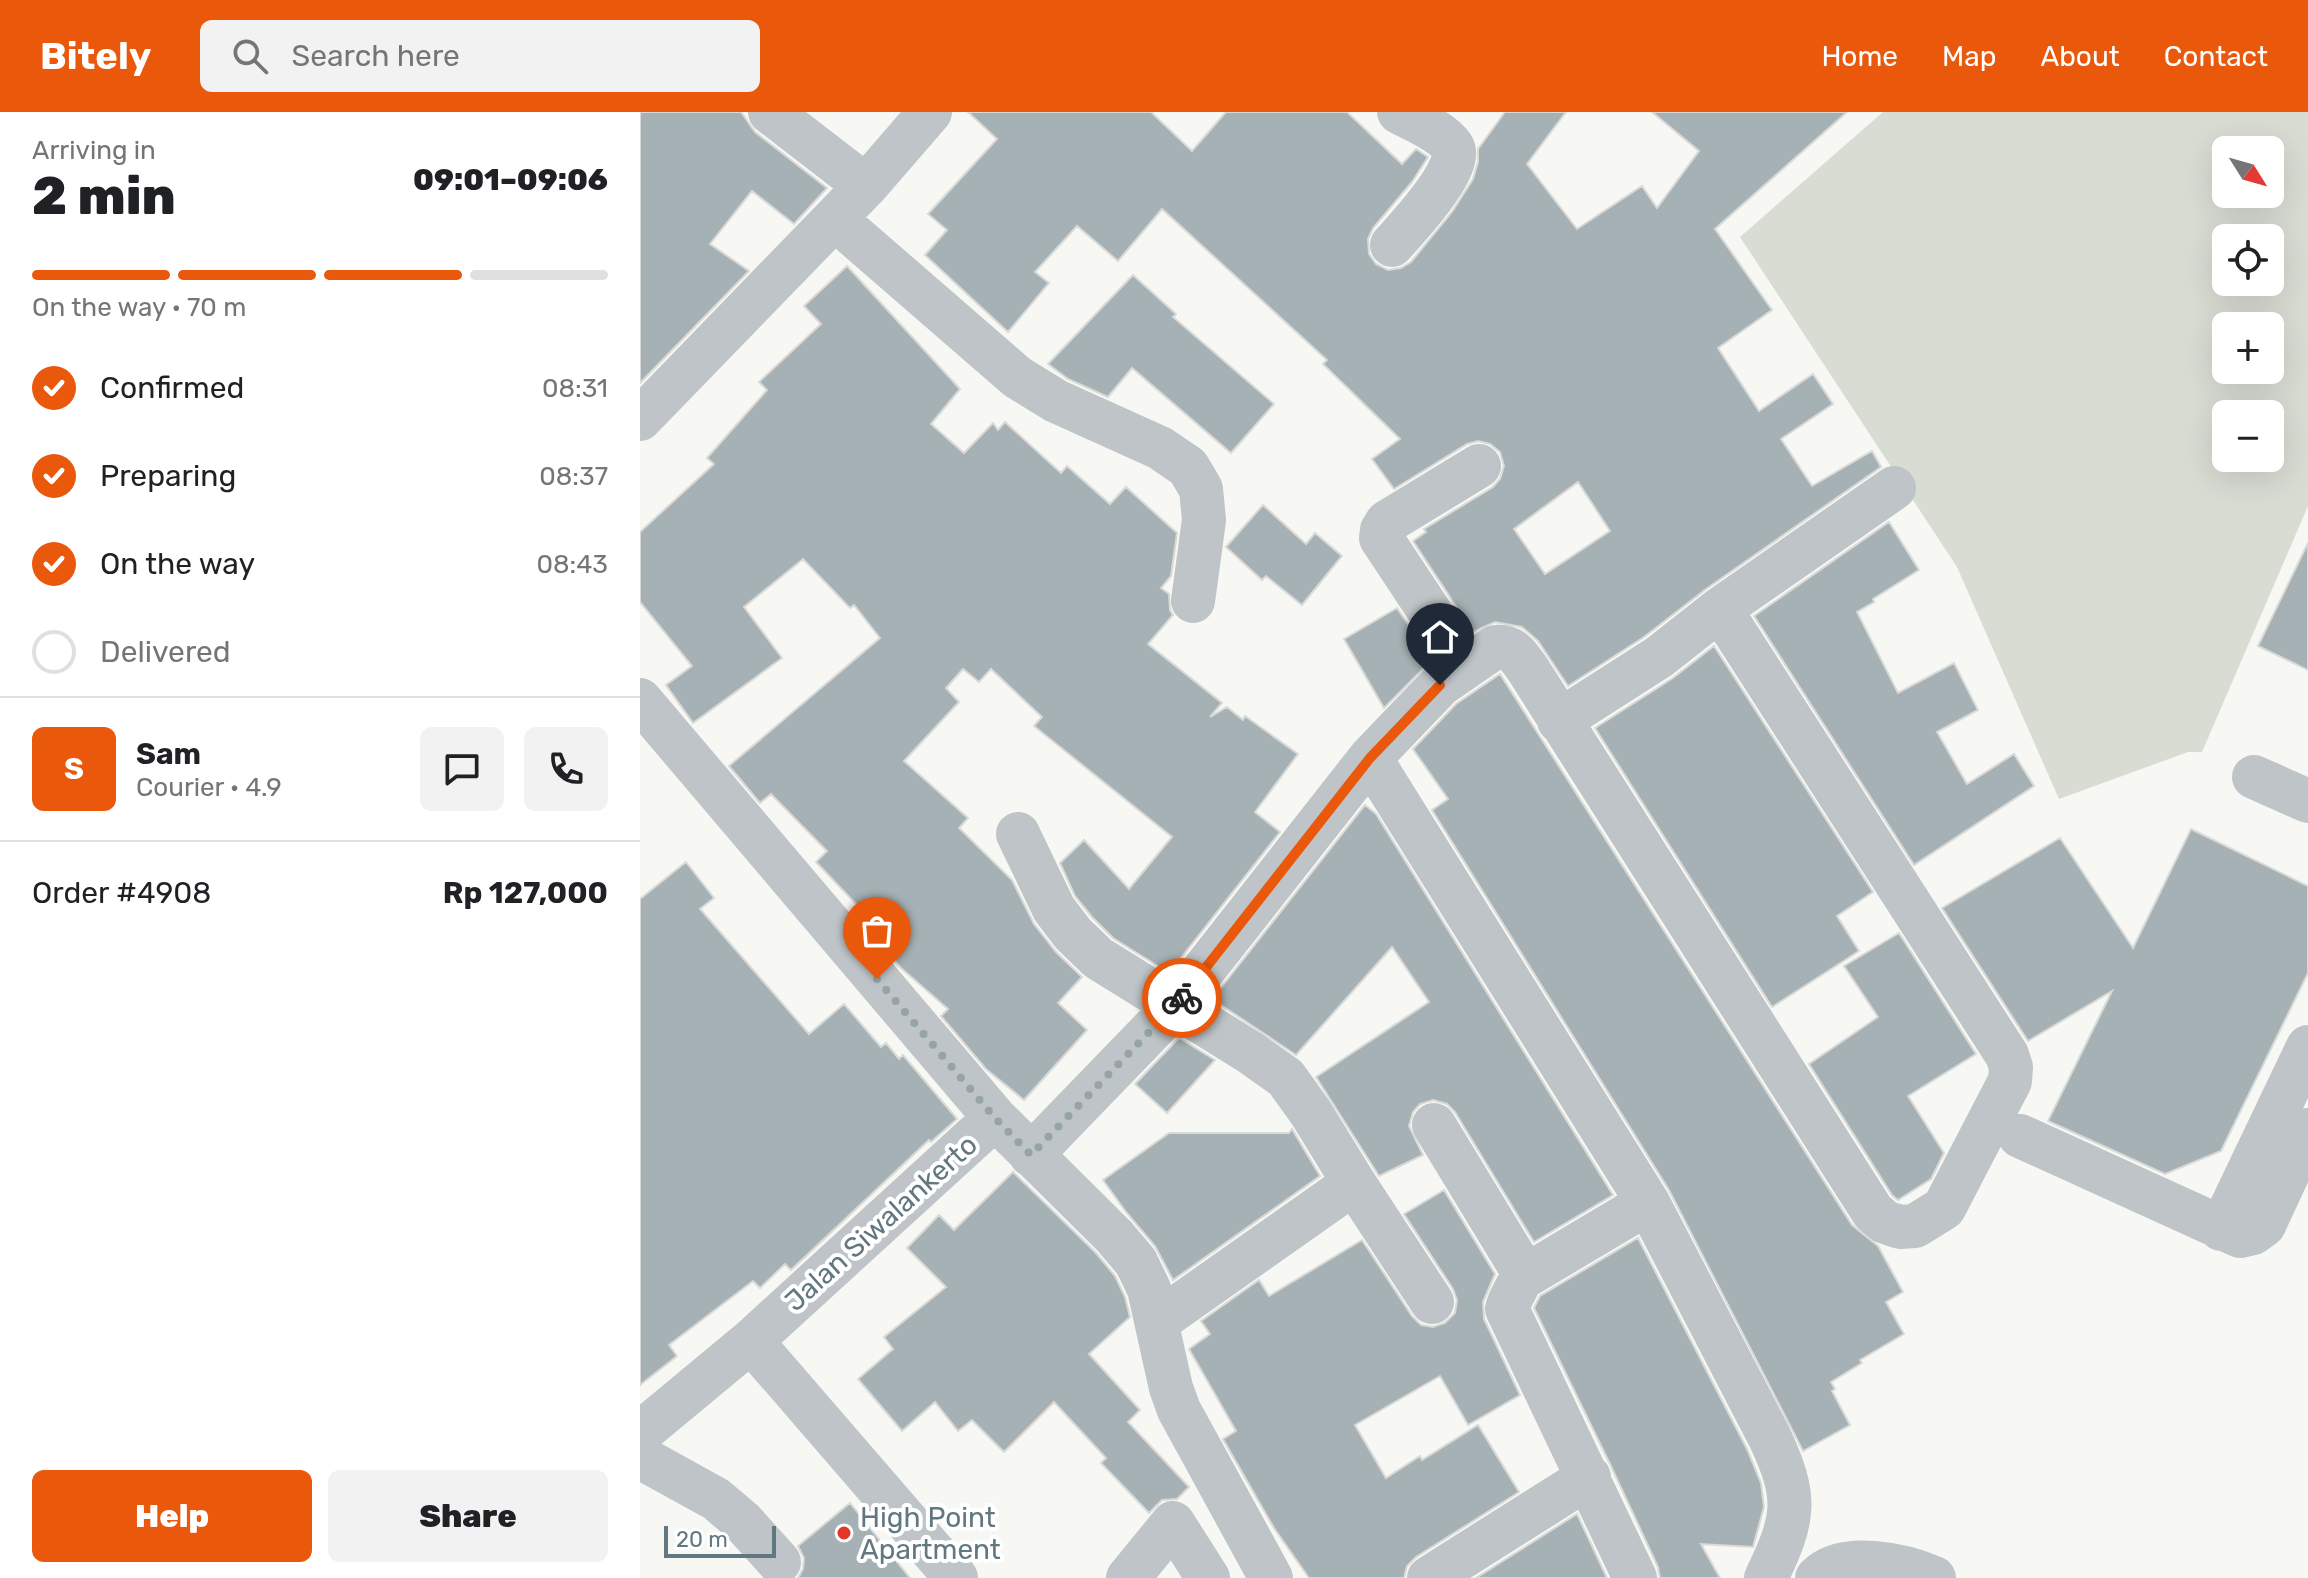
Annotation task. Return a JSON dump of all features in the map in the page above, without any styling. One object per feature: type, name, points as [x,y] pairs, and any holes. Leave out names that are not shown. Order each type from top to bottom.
[{"type":"street","points":[[770,112],[866,186]]},
{"type":"street","points":[[640,419],[835,219],[930,112]]},
{"type":"street","points":[[1392,245],[1436,191],[1454,164],[1456,155],[1441,135],[1399,112]]},
{"type":"street","points":[[835,219],[1017,377],[1056,401],[1160,448],[1188,467],[1201,489],[1204,520],[1193,601]]},
{"type":"street","points":[[1465,665],[1381,538],[1387,522],[1479,466]]},
{"type":"street","points":[[1559,721],[1659,657],[1720,609],[1894,488]]},
{"type":"street","points":[[1031,1155],[1176,1005],[1370,758],[1422,703],[1465,665],[1495,647],[1505,646],[1513,650],[1873,1212],[1885,1222],[1900,1227],[1915,1226],[1944,1208],[2010,1081],[2011,1067],[2007,1055],[1720,609]]},
{"type":"street","name":"Jalan Siwalankerto","points":[[640,700],[995,1118],[751,1341],[640,1433]]},
{"type":"street","points":[[1370,758],[1648,1203],[1785,1470],[1790,1490],[1789,1521],[1766,1578]]},
{"type":"street","points":[[2254,777],[2308,801]]},
{"type":"street","points":[[1018,834],[1054,909],[1073,934],[1098,958],[1286,1078],[1432,1302]]},
{"type":"street","points":[[2221,1229],[2308,1047]]},
{"type":"street","points":[[995,1118],[1114,1236],[1136,1262],[1149,1289],[1171,1388],[1179,1410],[1271,1578]]},
{"type":"street","points":[[1434,1125],[1522,1270],[1522,1278]]},
{"type":"street","points":[[2020,1136],[2240,1236],[2253,1233],[2264,1225],[2308,1130]]},
{"type":"street","points":[[1158,1321],[1354,1183]]},
{"type":"street","points":[[1635,1578],[1507,1309],[1522,1278],[1648,1203]]},
{"type":"street","points":[[751,1341],[956,1578]]},
{"type":"street","points":[[640,1457],[716,1499],[742,1521],[779,1562]]},
{"type":"street","points":[[1128,1578],[1213,1475]]},
{"type":"street","points":[[1429,1578],[1589,1477]]},
{"type":"street","points":[[1173,1523],[1208,1578]]},
{"type":"street","points":[[1817,1578],[1829,1569],[1869,1563],[1890,1564],[1934,1578]]},
{"type":"shaded area","points":[[1883,112],[2308,112],[2308,506],[2202,752],[2188,752],[2059,799],[1957,567],[1740,237]]},
{"type":"building","points":[[640,112],[741,112],[755,132],[827,188],[794,224],[752,191],[710,244],[749,271],[640,383]]},
{"type":"building","points":[[968,112],[1151,112],[1192,151],[1226,112],[1347,112],[1402,164],[1416,149],[1428,157],[1412,182],[1373,228],[1368,239],[1369,254],[1376,264],[1388,270],[1411,262],[1452,212],[1473,179],[1478,149],[1505,112],[1566,112],[1527,164],[1577,229],[1642,186],[1657,208],[1699,151],[1652,112],[1847,112],[1715,229],[1772,310],[1718,348],[1759,411],[1813,374],[1833,404],[1781,439],[1812,486],[1872,451],[1881,467],[1706,589],[1644,637],[1568,686],[1538,641],[1522,627],[1495,622],[1473,632],[1413,541],[1426,532],[1424,529],[1493,487],[1500,479],[1504,466],[1500,452],[1490,444],[1478,441],[1467,444],[1394,489],[1372,459],[1400,439],[1323,364],[1327,360],[1162,209],[1118,261],[1077,226],[1035,272],[1049,283],[1008,332],[925,255],[947,230],[928,214],[997,139]],"holes":[[[1578,482],[1610,531],[1545,574],[1514,529]]]},
{"type":"building","points":[[847,266],[960,389],[931,424],[964,453],[993,423],[998,430],[1005,422],[1061,473],[1067,466],[1110,504],[1126,487],[1177,533],[1171,576],[1161,588],[1169,594],[1173,615],[1148,644],[1222,703],[1210,717],[1227,707],[1243,720],[1245,716],[1298,754],[1255,812],[1280,832],[1169,973],[1113,938],[1092,917],[1075,896],[1060,863],[1084,840],[1129,889],[1172,837],[1034,726],[1042,717],[991,669],[979,682],[963,669],[946,688],[959,702],[904,761],[968,818],[959,828],[1012,880],[1034,924],[1056,952],[1082,977],[1058,1003],[1087,1030],[1024,1100],[986,1069],[941,1016],[948,1009],[901,968],[889,954],[896,946],[816,862],[827,851],[771,794],[760,803],[729,766],[880,638],[854,605],[850,608],[803,559],[744,607],[782,658],[693,723],[666,685],[692,666],[640,602],[640,532],[714,464],[707,458],[767,390],[759,382],[821,324],[804,306]]},
{"type":"building","points":[[1133,275],[1176,314],[1173,317],[1274,404],[1231,453],[1132,368],[1108,397],[1068,379],[1048,364]]},
{"type":"building","points":[[1263,505],[1306,544],[1315,533],[1342,556],[1302,605],[1266,576],[1262,580],[1226,547]]},
{"type":"building","points":[[1889,522],[1919,570],[1857,612],[1898,693],[1954,663],[1978,710],[1937,732],[1967,784],[2014,754],[2034,786],[1914,865],[1754,616]]},
{"type":"building","points":[[2308,543],[2308,670],[2258,646]]},
{"type":"building","points":[[1397,608],[1432,660],[1384,708],[1344,639]]},
{"type":"building","points":[[1714,646],[1873,892],[1837,916],[1859,951],[1772,1007],[1595,728],[1673,678]]},
{"type":"building","points":[[1500,674],[1852,1225],[1878,1246],[1903,1292],[1886,1302],[1904,1334],[1860,1360],[1862,1363],[1831,1382],[1835,1389],[1832,1391],[1850,1425],[1803,1451],[1669,1190],[1432,810],[1448,799],[1413,749],[1456,704]]},
{"type":"building","points":[[1365,805],[1376,814],[1613,1195],[1534,1242],[1455,1112],[1447,1104],[1433,1100],[1420,1104],[1413,1112],[1409,1126],[1423,1155],[1379,1176],[1316,1077],[1429,1002],[1392,947],[1296,1055],[1212,999]]},
{"type":"building","points":[[2191,829],[2308,886],[2308,973],[2221,1151],[2165,1174],[2048,1121],[2112,991],[2028,1041],[1942,908],[2060,838],[2133,948]]},
{"type":"building","points":[[686,862],[714,898],[700,909],[809,1034],[844,1004],[881,1047],[886,1043],[899,1059],[903,1055],[957,1119],[931,1142],[929,1140],[791,1270],[785,1264],[760,1288],[753,1281],[669,1345],[677,1356],[640,1385],[640,899]]},
{"type":"building","points":[[1899,933],[1976,1054],[1908,1096],[1944,1153],[1931,1179],[1898,1200],[1809,1064],[1878,1017],[1844,966]]},
{"type":"building","points":[[1179,1038],[1215,1060],[1167,1113],[1135,1084]]},
{"type":"building","points":[[1292,1129],[1320,1176],[1173,1280],[1155,1246],[1103,1180],[1169,1133],[1289,1133]]},
{"type":"building","points":[[1013,1172],[1096,1253],[1115,1276],[1125,1297],[1130,1317],[1089,1354],[1140,1410],[1128,1422],[1189,1487],[1177,1499],[1162,1500],[1149,1513],[1101,1463],[1106,1458],[1054,1402],[1004,1452],[972,1420],[958,1431],[935,1402],[902,1431],[858,1379],[893,1349],[884,1337],[946,1287],[907,1248],[939,1215],[954,1230]]},
{"type":"building","points":[[1444,1190],[1495,1274],[1483,1302],[1484,1319],[1520,1395],[1468,1425],[1440,1376],[1355,1425],[1386,1478],[1478,1425],[1519,1492],[1416,1557],[1407,1566],[1404,1578],[1309,1578],[1274,1528],[1223,1439],[1236,1431],[1189,1349],[1210,1334],[1201,1321],[1259,1280],[1269,1296],[1362,1240],[1421,1325],[1433,1327],[1445,1323],[1455,1313],[1457,1300],[1453,1289],[1404,1214]]},
{"type":"building","points":[[1638,1238],[1747,1449],[1761,1483],[1764,1507],[1753,1547],[1701,1544],[1720,1578],[1660,1578],[1658,1567],[1610,1464],[1534,1308],[1540,1296]]},
{"type":"building","name":"High Point Apartment","points":[[850,1503],[910,1578],[798,1578],[804,1558],[798,1546]]},
{"type":"building","points":[[1577,1514],[1607,1578],[1476,1578]]},
{"type":"way so far","points":[[877,979],[995,1118],[1031,1155],[1182,998]]},
{"type":"place","name":"High Point Apartment","points":[[844,1533]]},
{"type":"route","points":[[1182,998],[1370,758],[1440,685]]}]
